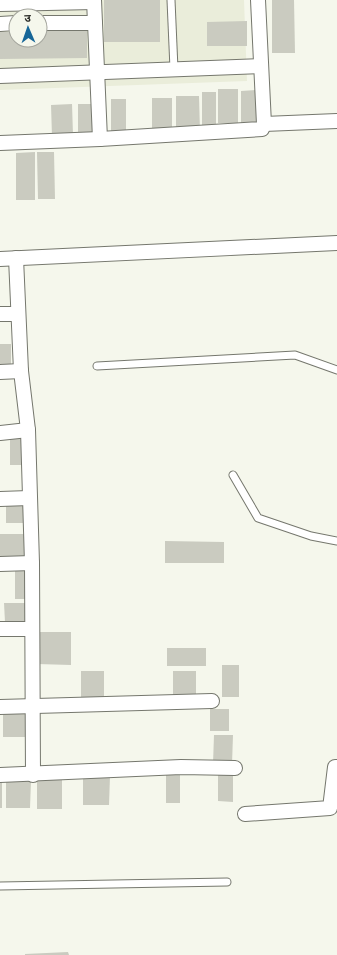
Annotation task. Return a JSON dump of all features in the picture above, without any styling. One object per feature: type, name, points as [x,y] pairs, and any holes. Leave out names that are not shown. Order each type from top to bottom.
[{"type":"street","points":[[0,143],[100,140],[260,130],[264,124],[258,0]]},
{"type":"street","points":[[0,4],[94,1],[100,140]]},
{"type":"street","points":[[48,23],[95,22]]},
{"type":"street","points":[[0,76],[261,66]]},
{"type":"street","points":[[264,124],[337,121]]},
{"type":"street","points":[[0,259],[337,242]]},
{"type":"street","points":[[16,258],[21,371],[28,430],[32,563],[33,775]]},
{"type":"street","points":[[0,314],[18,314]]},
{"type":"street","points":[[0,372],[21,371]]},
{"type":"street","points":[[0,433],[28,430]]},
{"type":"street","points":[[0,499],[29,498]]},
{"type":"street","points":[[0,564],[32,563]]},
{"type":"street","points":[[0,629],[32,629]]},
{"type":"street","points":[[0,707],[212,700]]},
{"type":"street","points":[[0,775],[33,775],[181,767],[235,768]]},
{"type":"street","points":[[245,814],[330,808],[335,767],[337,767]]},
{"type":"lane","points":[[171,0],[174,70]]},
{"type":"lane","points":[[97,366],[294,355],[337,370]]},
{"type":"lane","points":[[233,475],[258,518],[311,536],[337,541]]},
{"type":"lane","points":[[0,886],[227,882]]},
{"type":"shaded area","points":[[0,0],[244,0],[247,81],[0,90]]},
{"type":"building","points":[[104,0],[160,0],[160,42],[104,42]]},
{"type":"building","points":[[272,0],[294,0],[295,53],[272,53]]},
{"type":"building","points":[[247,21],[247,46],[207,46],[207,22]]},
{"type":"building","points":[[48,31],[87,31],[87,58],[0,59],[0,32],[8,32],[8,48],[48,48]]},
{"type":"building","points":[[218,89],[238,89],[238,123],[218,123]]},
{"type":"building","points":[[256,90],[257,125],[241,125],[241,91]]},
{"type":"building","points":[[202,92],[216,92],[216,129],[202,129]]},
{"type":"building","points":[[176,96],[199,96],[200,132],[176,132]]},
{"type":"building","points":[[152,98],[172,98],[172,132],[152,132]]},
{"type":"building","points":[[111,99],[126,99],[126,132],[111,132]]},
{"type":"building","points":[[72,104],[73,136],[52,137],[51,105]]},
{"type":"building","points":[[78,104],[96,104],[96,135],[78,135]]},
{"type":"building","points":[[35,152],[35,200],[16,200],[16,153]]},
{"type":"building","points":[[37,152],[54,152],[55,199],[38,199]]},
{"type":"building","points":[[0,344],[11,344],[11,370],[0,370]]},
{"type":"building","points":[[10,437],[27,437],[27,465],[10,465]]},
{"type":"building","points":[[6,504],[26,504],[26,523],[6,523]]},
{"type":"building","points":[[0,534],[29,534],[29,561],[0,561]]},
{"type":"building","points":[[165,541],[224,542],[224,563],[165,563]]},
{"type":"building","points":[[15,571],[27,571],[27,599],[15,599]]},
{"type":"building","points":[[4,603],[27,603],[27,622],[5,622]]},
{"type":"building","points":[[37,632],[71,632],[71,665],[37,664]]},
{"type":"building","points":[[167,648],[206,648],[206,666],[167,666]]},
{"type":"building","points":[[222,665],[239,665],[239,697],[222,697]]},
{"type":"building","points":[[81,671],[104,671],[104,697],[81,697]]},
{"type":"building","points":[[173,671],[196,671],[196,697],[173,697]]},
{"type":"building","points":[[210,709],[229,709],[229,731],[210,731]]},
{"type":"building","points":[[3,710],[29,710],[29,737],[3,737]]},
{"type":"building","points":[[214,735],[233,735],[232,764],[213,764]]},
{"type":"building","points":[[166,774],[180,774],[180,803],[166,803]]},
{"type":"building","points":[[218,774],[233,774],[233,802],[218,801]]},
{"type":"building","points":[[83,776],[110,776],[109,805],[83,805]]},
{"type":"building","points":[[6,780],[31,780],[30,808],[6,808]]},
{"type":"building","points":[[37,780],[62,780],[62,809],[37,809]]},
{"type":"building","points":[[0,781],[2,781],[2,808],[0,808]]},
{"type":"building","points":[[68,952],[69,955],[25,955],[25,954]]}]
